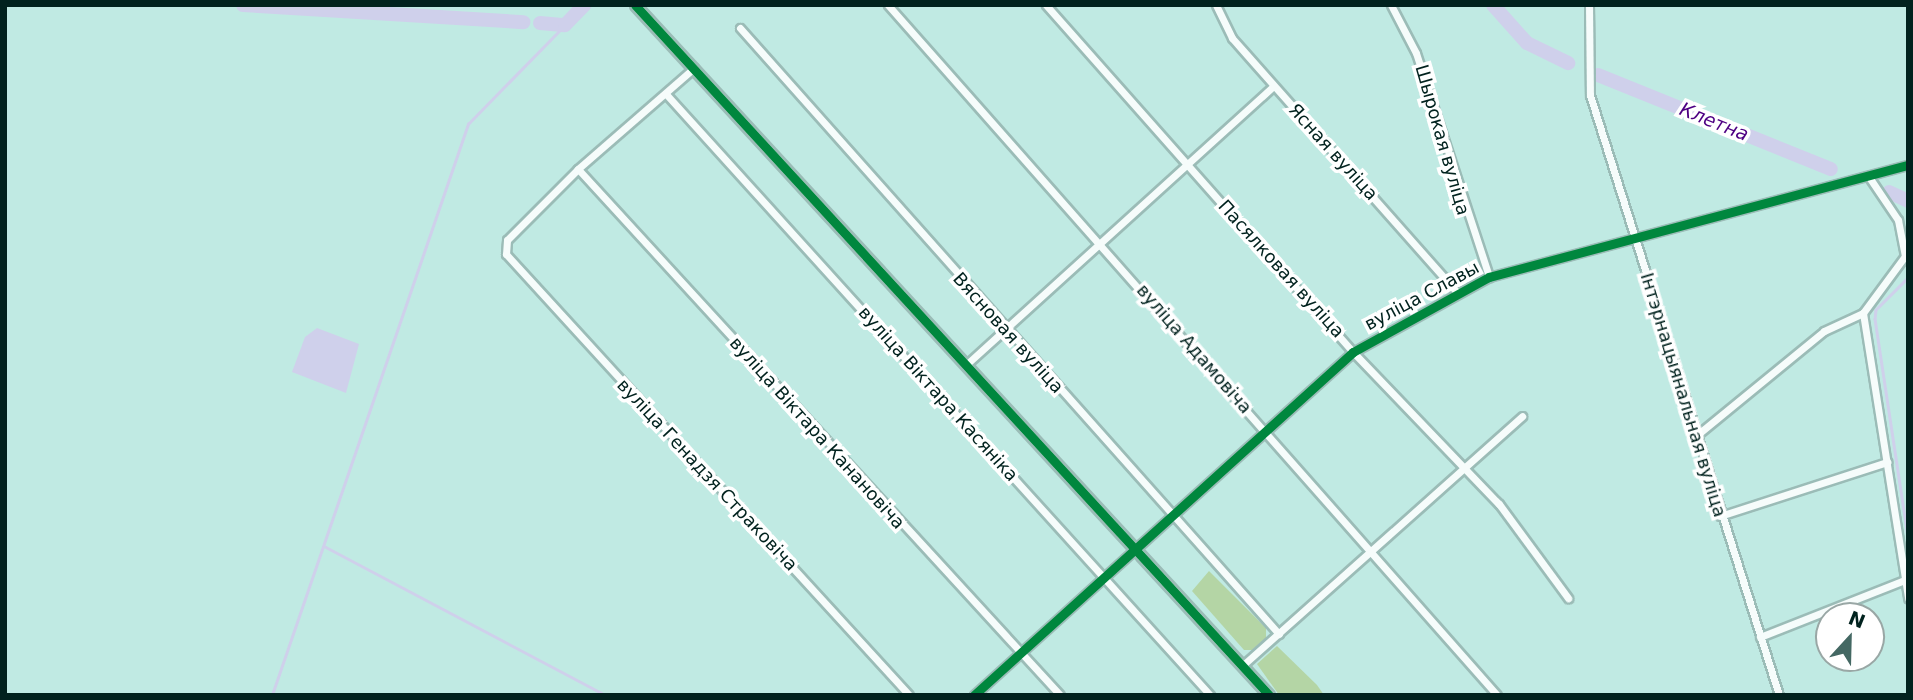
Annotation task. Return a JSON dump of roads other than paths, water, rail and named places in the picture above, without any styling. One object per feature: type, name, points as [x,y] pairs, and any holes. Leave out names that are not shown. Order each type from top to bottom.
[{"type":"street","points":[[635,5],[968,363],[1269,695]]},
{"type":"street","name":"вуліца Адамовіча","points":[[888,5],[1100,242],[1497,695]]},
{"type":"street","name":"Пасялковая вуліца","points":[[1046,5],[1353,352],[1499,505],[1568,598]]},
{"type":"street","name":"Ясная вуліца","points":[[1216,5],[1232,38],[1458,293]]},
{"type":"street","name":"Шырокая вуліца","points":[[1391,5],[1416,53],[1489,277]]},
{"type":"street","name":"Інтэрнацыянальная вуліца","points":[[1589,5],[1590,94],[1720,516],[1779,695]]},
{"type":"street","name":"Вясновая вуліца","points":[[740,28],[1003,330],[1279,634]]},
{"type":"street","points":[[578,169],[694,68]]},
{"type":"street","points":[[968,363],[1273,86]]},
{"type":"street","name":"вуліца Віктара Касяніка","points":[[666,94],[1210,695]]},
{"type":"street","name":"вуліца Славы","points":[[974,695],[1103,578],[1170,511],[1353,352],[1489,277],[1636,242],[1908,165]]},
{"type":"street","name":"вуліца Генадзя Страковіча","points":[[578,169],[507,240],[506,254],[909,695]]},
{"type":"street","name":"вуліца Віктара Канановіча","points":[[578,169],[1060,695]]},
{"type":"street","points":[[1697,435],[1824,331],[1863,313],[1905,256],[1898,220],[1869,177]]},
{"type":"street","points":[[1863,313],[1908,598]]},
{"type":"street","points":[[1243,665],[1522,416]]},
{"type":"street","points":[[1720,516],[1887,462]]},
{"type":"street","points":[[1760,637],[1905,580]]},
{"type":"water","points":[[317,328],[359,344],[346,393],[292,372],[305,337]]},
{"type":"waterway","name":"Клетна","points":[[243,5],[523,22]]},
{"type":"waterway","name":"Клетна","points":[[540,23],[565,25],[584,5]]},
{"type":"waterway","name":"Клетна","points":[[1493,5],[1527,43],[1568,63]]},
{"type":"waterway","points":[[272,695],[468,124],[565,25]]},
{"type":"waterway","name":"Клетна","points":[[1598,75],[1831,169]]},
{"type":"waterway","name":"Клетна","points":[[1889,192],[1908,201]]},
{"type":"waterway","points":[[1908,278],[1876,310],[1875,319],[1908,536]]},
{"type":"waterway","points":[[324,546],[605,695]]}]
